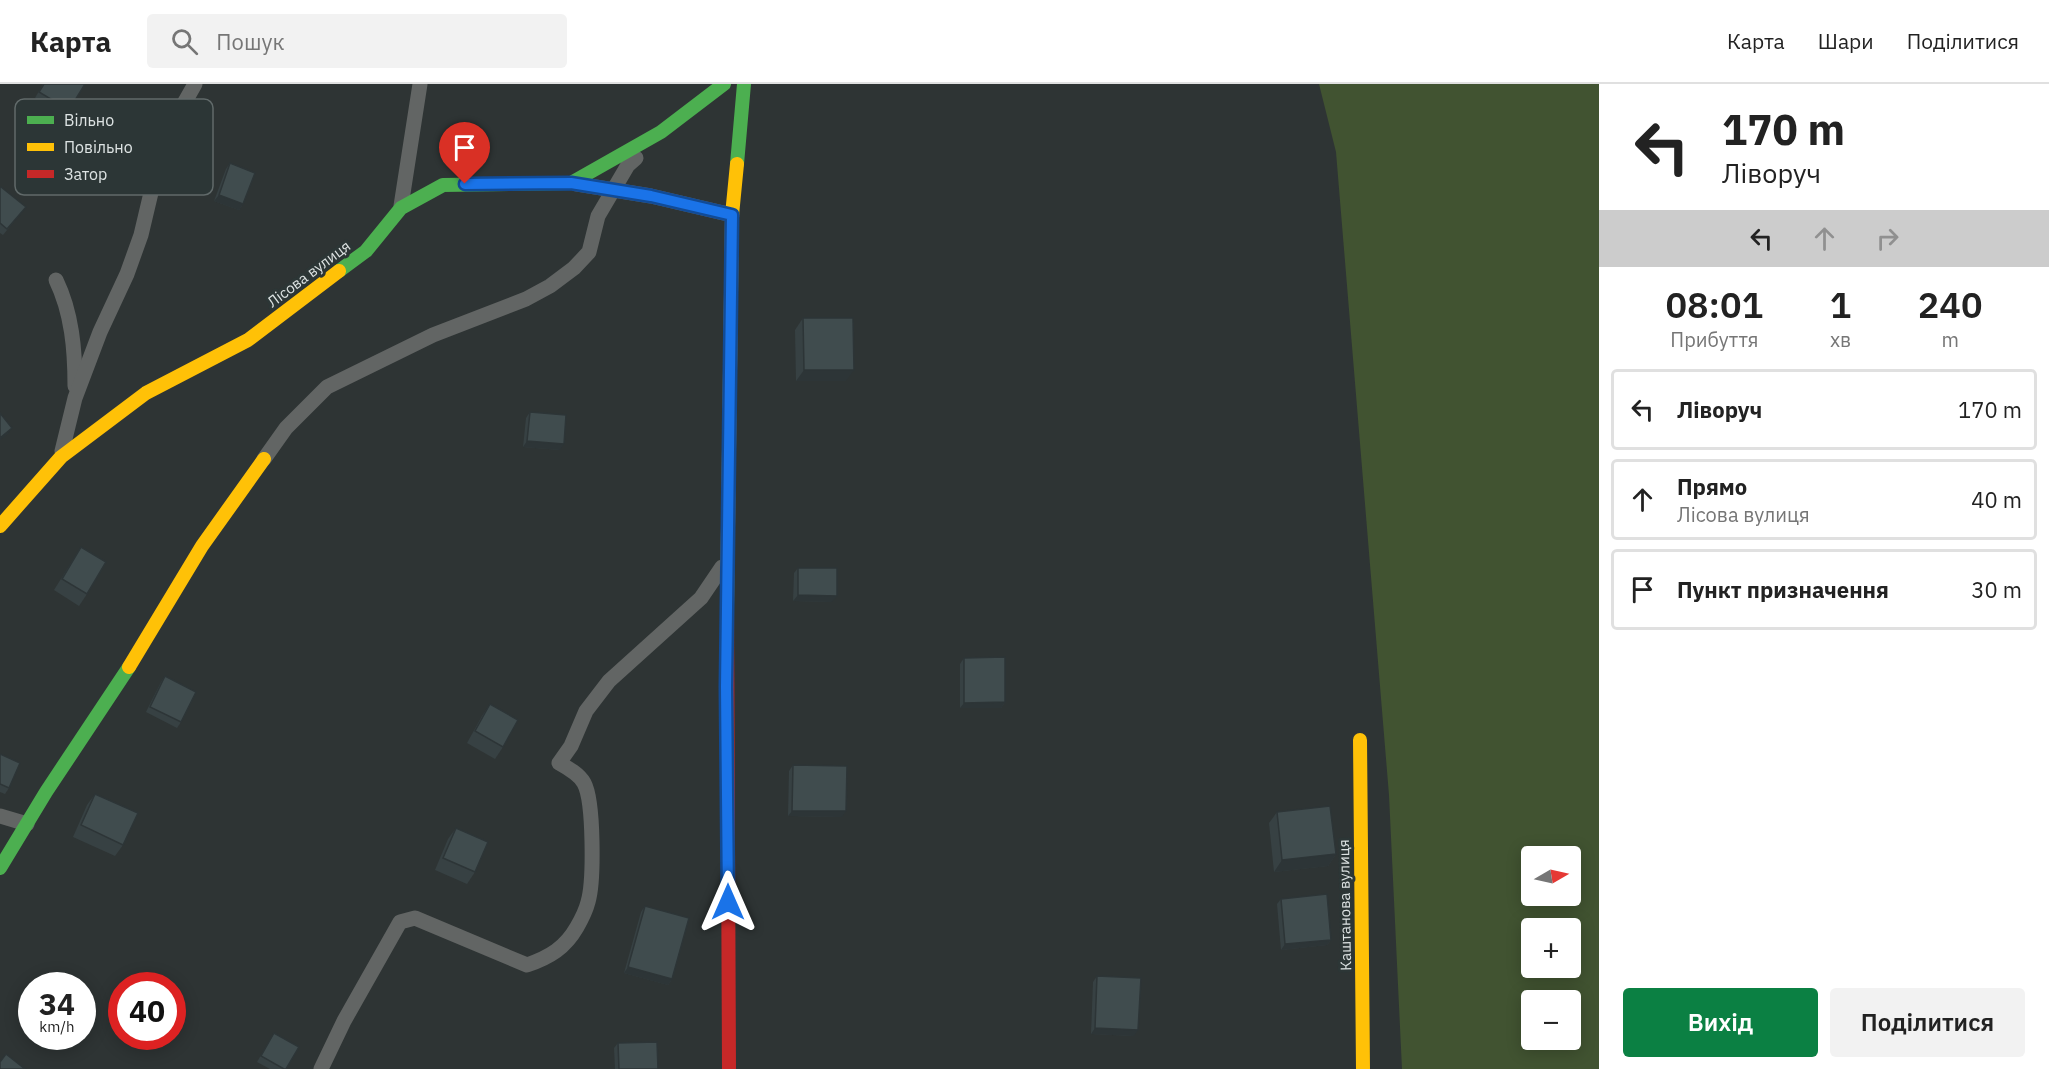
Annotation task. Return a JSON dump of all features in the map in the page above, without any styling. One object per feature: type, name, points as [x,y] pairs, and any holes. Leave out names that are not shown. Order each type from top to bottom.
[{"type":"street","name":"Лісова вулиця","points":[[0,526],[61,457],[146,393],[248,340],[366,251],[401,208],[443,184],[571,183],[661,132],[724,84]]},
{"type":"street","points":[[729,1069],[726,699],[732,215],[744,84]]},
{"type":"street","points":[[0,867],[124,674],[202,546],[264,459]]},
{"type":"street","name":"Каштанова вулиця","points":[[1360,740],[1363,1069]]},
{"type":"lane","points":[[186,99],[195,84]]},
{"type":"lane","points":[[401,208],[420,84]]},
{"type":"lane","points":[[264,459],[286,428],[327,387],[433,335],[526,299],[550,286],[574,268],[589,252],[598,216],[628,165],[661,132]]},
{"type":"lane","points":[[571,183],[697,206],[732,215]]},
{"type":"lane","points":[[61,457],[75,398],[100,332],[127,274],[141,235],[150,195]]},
{"type":"lane","points":[[56,280],[64,298],[71,327],[75,360],[75,398]]},
{"type":"lane","points":[[321,1069],[344,1021],[400,922],[415,918],[527,965],[548,958],[564,945],[577,927],[589,900],[592,831],[588,791],[582,780],[559,763],[571,746],[586,711],[609,681],[701,598],[728,559]]},
{"type":"lane","points":[[0,816],[27,824]]},
{"type":"green space","points":[[1319,84],[1599,84],[1599,1069],[1402,1069],[1389,795],[1336,152]]},
{"type":"building","points":[[44,84],[85,84],[76,99],[51,99],[39,92]]},
{"type":"building","points":[[230,163],[255,173],[243,204],[219,195]]},
{"type":"building","points":[[1,187],[26,207],[7,229],[0,223]]},
{"type":"building","points":[[803,318],[853,318],[854,370],[804,370]]},
{"type":"building","points":[[530,412],[566,415],[564,444],[527,441]]},
{"type":"building","points":[[0,413],[12,428],[0,438]]},
{"type":"building","points":[[81,547],[106,562],[87,594],[62,579]]},
{"type":"building","points":[[798,568],[837,568],[837,596],[798,595]]},
{"type":"building","points":[[1005,657],[1005,702],[964,703],[964,658]]},
{"type":"building","points":[[165,676],[196,692],[181,722],[150,707]]},
{"type":"building","points":[[490,704],[518,720],[503,747],[475,731]]},
{"type":"building","points":[[0,754],[20,763],[9,788],[0,784]]},
{"type":"building","points":[[793,765],[847,766],[846,811],[792,811]]},
{"type":"building","points":[[95,794],[138,813],[123,845],[81,825]]},
{"type":"building","points":[[1330,806],[1336,854],[1282,860],[1277,812]]},
{"type":"building","points":[[456,828],[488,842],[475,872],[443,858]]},
{"type":"building","points":[[1327,894],[1331,940],[1285,944],[1281,899]]},
{"type":"building","points":[[645,906],[689,918],[672,979],[628,967]]},
{"type":"building","points":[[1097,976],[1141,978],[1138,1030],[1095,1028]]},
{"type":"building","points":[[274,1033],[299,1047],[286,1069],[261,1056]]},
{"type":"building","points":[[657,1042],[658,1069],[619,1069],[618,1043]]},
{"type":"building","points":[[6,1054],[25,1069],[0,1069],[0,1062]]},
{"type":"traffic: fast","points":[[339,271],[366,251],[401,208],[443,185],[571,183],[661,132],[724,84]]},
{"type":"traffic: fast","points":[[737,164],[744,84]]},
{"type":"traffic: fast","points":[[0,868],[46,792],[129,667]]},
{"type":"traffic: slow","points":[[727,606],[732,215],[737,164]]},
{"type":"traffic: slow","points":[[0,526],[61,457],[146,393],[248,340],[339,271]]},
{"type":"traffic: slow","points":[[129,667],[202,546],[264,459]]},
{"type":"traffic: slow","points":[[1360,740],[1363,1069]]},
{"type":"traffic: jam","points":[[727,606],[729,1069]]},
{"type":"route","points":[[465,184],[571,183],[651,196],[732,215],[726,687],[728,902]]}]
